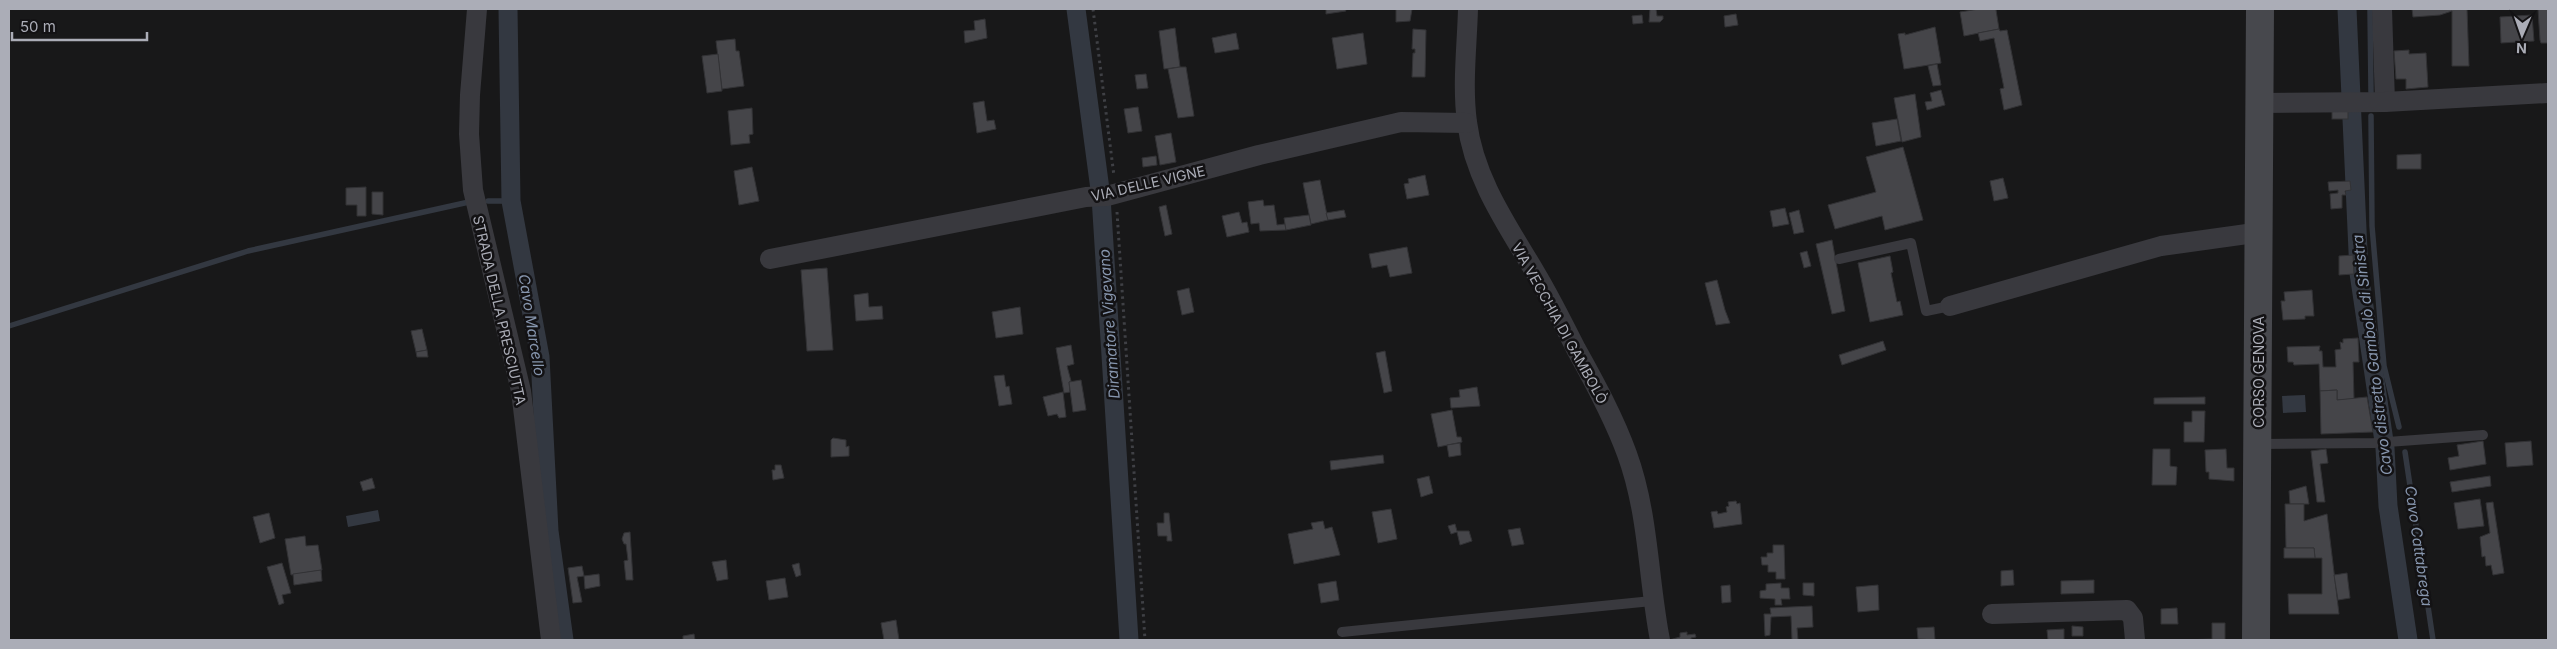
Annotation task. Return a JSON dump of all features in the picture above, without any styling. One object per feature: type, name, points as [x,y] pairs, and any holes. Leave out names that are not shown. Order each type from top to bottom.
[{"type":"main road","name":"CORSO GENOVA","points":[[2256,640],[2261,104],[2260,9]]},
{"type":"street","name":"STRADA DELLA PRESCIUTTA","points":[[476,9],[469,134],[473,190],[521,391],[551,640]]},
{"type":"street","name":"VIA VECCHIA DI GAMBOLÒ","points":[[1468,9],[1465,89],[1466,123],[1489,195],[1511,235],[1535,272],[1599,391],[1628,456],[1642,512],[1652,601],[1660,640]]},
{"type":"street","points":[[2382,9],[2385,102]]},
{"type":"street","points":[[2261,104],[2385,102],[2548,93]]},
{"type":"street","name":"VIA DELLE VIGNE","points":[[770,259],[1112,194],[1259,155],[1401,122],[1466,123]]},
{"type":"street","points":[[1950,306],[2162,246],[2247,234],[2259,235]]},
{"type":"street","points":[[1992,614],[2127,610],[2133,618],[2134,640]]},
{"type":"lane","points":[[1839,259],[1911,243],[1926,311],[1950,306]]},
{"type":"lane","points":[[2258,444],[2374,443],[2483,435]]},
{"type":"lane","points":[[1342,632],[1652,601]]},
{"type":"path","points":[[1093,9],[1112,194],[1145,640]]},
{"type":"shaded area","points":[[2305,395],[2306,412],[2283,413],[2282,396]]},
{"type":"shaded area","points":[[378,510],[380,521],[348,527],[346,516]]},
{"type":"building","points":[[1326,9],[1345,9],[1346,11],[1326,14]]},
{"type":"building","points":[[1396,9],[1412,9],[1410,21],[1396,22]]},
{"type":"building","points":[[1650,9],[1656,9],[1657,16],[1663,16],[1660,22],[1649,22]]},
{"type":"building","points":[[1979,9],[1999,9],[1996,10],[1999,29],[1964,36],[1960,12]]},
{"type":"building","points":[[2412,9],[2467,9],[2469,66],[2452,66],[2452,11],[2440,15],[2413,17]]},
{"type":"building","points":[[2538,9],[2548,9],[2548,43],[2541,43],[2540,40]]},
{"type":"building","points":[[1736,14],[1738,25],[1725,27],[1724,16]]},
{"type":"building","points":[[1642,15],[1643,23],[1633,24],[1632,16]]},
{"type":"building","points":[[2532,15],[2534,41],[2501,43],[2500,17]]},
{"type":"building","points":[[985,19],[987,38],[965,43],[964,31],[975,30],[974,21]]},
{"type":"building","points":[[1935,27],[1941,63],[1904,69],[1898,34],[1905,33],[1905,35]]},
{"type":"building","points":[[1175,28],[1180,67],[1164,69],[1159,31]]},
{"type":"building","points":[[1413,29],[1426,30],[1425,77],[1412,77],[1413,53],[1415,53],[1415,49],[1412,49]]},
{"type":"building","points":[[1999,29],[2000,31],[2007,30],[2022,105],[2004,110],[2000,89],[2004,88],[1994,38],[1980,41],[1978,33]]},
{"type":"building","points":[[1236,33],[1239,49],[1215,53],[1212,38]]},
{"type":"building","points":[[1363,33],[1367,64],[1337,69],[1332,38]]},
{"type":"building","points":[[735,39],[736,51],[739,51],[744,86],[722,89],[716,41]]},
{"type":"building","points":[[2409,50],[2409,54],[2426,53],[2428,87],[2406,89],[2406,79],[2396,79],[2394,51]]},
{"type":"building","points":[[718,54],[722,91],[707,93],[702,56]]},
{"type":"building","points":[[1937,64],[1941,85],[1933,86],[1928,66]]},
{"type":"building","points":[[1186,67],[1194,116],[1178,118],[1168,69]]},
{"type":"building","points":[[1146,74],[1148,88],[1137,89],[1135,75]]},
{"type":"building","points":[[1941,90],[1945,105],[1927,110],[1925,102],[1932,101],[1930,93]]},
{"type":"building","points":[[1915,94],[1921,137],[1902,142],[1894,98]]},
{"type":"building","points":[[984,101],[987,121],[994,120],[996,129],[977,133],[973,103]]},
{"type":"building","points":[[1138,107],[1142,131],[1128,133],[1124,109]]},
{"type":"building","points":[[752,108],[753,134],[749,135],[750,143],[731,145],[728,111]]},
{"type":"building","points":[[2332,108],[2348,108],[2348,119],[2332,119]]},
{"type":"building","points":[[1897,119],[1901,141],[1876,146],[1872,123]]},
{"type":"building","points":[[1171,133],[1176,162],[1160,165],[1155,136]]},
{"type":"building","points":[[1903,147],[1923,220],[1885,230],[1882,216],[1835,229],[1828,205],[1876,192],[1866,157]]},
{"type":"building","points":[[2421,154],[2421,169],[2397,169],[2397,155]]},
{"type":"building","points":[[1156,156],[1157,165],[1143,167],[1142,158]]},
{"type":"building","points":[[752,167],[759,201],[739,205],[734,171]]},
{"type":"building","points":[[1425,175],[1429,195],[1407,199],[1404,184],[1409,183],[1408,179]]},
{"type":"building","points":[[2003,178],[2008,198],[1994,201],[1990,181]]},
{"type":"building","points":[[1320,180],[1328,220],[1311,224],[1303,183]]},
{"type":"building","points":[[2350,181],[2351,190],[2345,191],[2346,195],[2342,195],[2342,208],[2331,209],[2330,194],[2338,193],[2338,190],[2329,191],[2328,182]]},
{"type":"building","points":[[366,187],[366,216],[357,216],[357,205],[346,205],[346,188]]},
{"type":"building","points":[[372,192],[383,192],[383,215],[372,214]]},
{"type":"building","points":[[1263,200],[1264,206],[1274,205],[1277,225],[1285,224],[1286,230],[1260,231],[1259,223],[1251,224],[1248,202]]},
{"type":"building","points":[[1166,205],[1172,234],[1165,236],[1159,207]]},
{"type":"building","points":[[1785,208],[1789,224],[1773,227],[1770,211]]},
{"type":"building","points":[[1344,210],[1346,217],[1328,220],[1326,213]]},
{"type":"building","points":[[1799,210],[1804,232],[1794,234],[1789,213]]},
{"type":"building","points":[[1239,212],[1242,223],[1247,222],[1249,232],[1227,237],[1222,216]]},
{"type":"building","points":[[1309,215],[1311,225],[1286,230],[1284,218]]},
{"type":"building","points":[[1832,240],[1845,311],[1832,314],[1816,244]]},
{"type":"building","points":[[1407,247],[1412,273],[1390,277],[1387,265],[1372,268],[1369,254]]},
{"type":"building","points":[[1807,251],[1811,266],[1804,268],[1800,253]]},
{"type":"building","points":[[2353,255],[2354,274],[2339,275],[2339,256]]},
{"type":"building","points":[[1890,256],[1893,272],[1891,273],[1897,302],[1900,301],[1903,315],[1870,322],[1858,263]]},
{"type":"building","points":[[827,268],[833,350],[807,351],[801,270]]},
{"type":"building","points":[[1717,280],[1730,323],[1716,325],[1705,283]]},
{"type":"building","points":[[1189,288],[1194,312],[1182,315],[1177,291]]},
{"type":"building","points":[[2312,290],[2314,316],[2305,316],[2305,319],[2283,320],[2281,301],[2285,301],[2284,292]]},
{"type":"building","points":[[868,293],[869,307],[882,306],[883,319],[856,321],[854,295]]},
{"type":"building","points":[[1020,307],[1023,334],[996,338],[992,312]]},
{"type":"building","points":[[422,329],[427,350],[416,352],[411,331]]},
{"type":"building","points":[[2358,338],[2359,362],[2353,362],[2354,399],[2337,400],[2337,390],[2320,391],[2319,364],[2294,365],[2293,362],[2288,362],[2287,347],[2320,346],[2319,351],[2322,351],[2323,367],[2336,367],[2335,350],[2341,349],[2340,342],[2343,343],[2343,339]]},
{"type":"building","points":[[1883,341],[1886,350],[1842,365],[1839,355]]},
{"type":"building","points":[[1071,345],[1074,364],[1067,366],[1071,381],[1069,382],[1070,392],[1064,393],[1056,348]]},
{"type":"building","points":[[427,350],[428,357],[417,357],[416,352]]},
{"type":"building","points":[[1385,351],[1392,391],[1384,393],[1376,353]]},
{"type":"building","points":[[1004,375],[1006,387],[1009,386],[1012,404],[999,406],[994,376]]},
{"type":"building","points":[[1081,380],[1086,410],[1073,412],[1069,382]]},
{"type":"building","points":[[1477,387],[1480,406],[1451,408],[1450,398],[1460,397],[1459,390]]},
{"type":"building","points":[[2337,390],[2337,400],[2367,397],[2373,432],[2321,434],[2320,391]]},
{"type":"building","points":[[1063,392],[1066,417],[1059,418],[1057,414],[1048,416],[1043,397]]},
{"type":"building","points":[[2205,397],[2205,404],[2154,404],[2154,398]]},
{"type":"building","points":[[1452,410],[1457,437],[1461,437],[1462,442],[1438,447],[1431,414]]},
{"type":"building","points":[[2192,411],[2205,411],[2204,442],[2184,442],[2184,422],[2192,422]]},
{"type":"building","points":[[833,438],[846,440],[846,447],[849,446],[849,456],[831,457],[831,440]]},
{"type":"building","points":[[2483,441],[2486,464],[2450,470],[2448,458],[2459,456],[2457,445]]},
{"type":"building","points":[[2531,441],[2533,465],[2507,467],[2505,443]]},
{"type":"building","points":[[1460,443],[1461,455],[1449,457],[1447,445]]},
{"type":"building","points":[[2153,449],[2170,449],[2170,466],[2177,467],[2176,485],[2152,485]]},
{"type":"building","points":[[2226,449],[2227,468],[2234,468],[2234,481],[2209,479],[2209,472],[2206,472],[2205,450]]},
{"type":"building","points":[[2326,449],[2328,463],[2320,464],[2325,502],[2317,502],[2311,451]]},
{"type":"building","points":[[1383,455],[1384,463],[1331,470],[1330,461]]},
{"type":"building","points":[[775,465],[781,465],[784,478],[773,480],[772,470],[775,470]]},
{"type":"building","points":[[1429,476],[1433,493],[1421,497],[1417,479]]},
{"type":"building","points":[[2490,476],[2491,486],[2452,492],[2450,482]]},
{"type":"building","points":[[372,478],[375,488],[363,491],[360,482]]},
{"type":"building","points":[[2306,486],[2309,504],[2290,504],[2289,491]]},
{"type":"building","points":[[2480,499],[2484,526],[2458,529],[2454,503]]},
{"type":"building","points":[[1736,501],[1737,504],[1740,503],[1742,524],[1714,528],[1711,512],[1717,511],[1718,514],[1727,512],[1728,502]]},
{"type":"building","points":[[2493,502],[2504,573],[2493,575],[2491,565],[2486,566],[2485,556],[2482,557],[2480,537],[2490,533],[2486,503]]},
{"type":"building","points":[[2285,504],[2304,504],[2304,521],[2327,514],[2339,614],[2289,614],[2288,594],[2322,594],[2322,558],[2315,558],[2314,548],[2286,548]]},
{"type":"building","points":[[1391,509],[1397,539],[1378,543],[1372,512]]},
{"type":"building","points":[[269,513],[275,538],[260,543],[253,517]]},
{"type":"building","points":[[1164,513],[1169,513],[1172,541],[1167,541],[1167,536],[1158,536],[1157,523],[1164,523]]},
{"type":"building","points":[[1323,521],[1325,529],[1332,527],[1340,555],[1294,564],[1288,534],[1313,529],[1311,523]]},
{"type":"building","points":[[1455,524],[1457,531],[1469,531],[1472,541],[1460,545],[1457,532],[1451,534],[1448,526]]},
{"type":"building","points":[[1520,528],[1524,544],[1512,546],[1508,530]]},
{"type":"building","points":[[630,532],[633,580],[626,580],[624,561],[628,560],[626,544],[624,544],[622,539],[624,533]]},
{"type":"building","points":[[305,536],[306,546],[318,545],[322,570],[291,575],[285,539]]},
{"type":"building","points":[[1773,545],[1784,545],[1785,579],[1776,579],[1776,572],[1768,572],[1768,565],[1762,565],[1761,557],[1767,557],[1767,553],[1773,553]]},
{"type":"building","points":[[2284,548],[2314,548],[2315,558],[2284,558]]},
{"type":"building","points":[[726,560],[728,579],[717,581],[712,562]]},
{"type":"building","points":[[282,563],[291,593],[282,595],[284,603],[279,605],[267,567]]},
{"type":"building","points":[[799,563],[801,575],[796,577],[792,565]]},
{"type":"building","points":[[582,566],[584,576],[577,577],[582,602],[573,603],[568,568]]},
{"type":"building","points":[[321,570],[322,581],[294,585],[293,574]]},
{"type":"building","points":[[2013,570],[2014,585],[2001,586],[2001,571]]},
{"type":"building","points":[[2347,573],[2350,598],[2338,600],[2334,575]]},
{"type":"building","points":[[599,574],[600,586],[585,589],[584,576]]},
{"type":"building","points":[[785,578],[788,597],[769,600],[766,581]]},
{"type":"building","points":[[2094,580],[2094,593],[2061,594],[2061,581]]},
{"type":"building","points":[[1336,581],[1339,600],[1321,603],[1318,584]]},
{"type":"building","points":[[1781,583],[1781,588],[1789,588],[1790,599],[1781,599],[1782,605],[1775,605],[1775,599],[1760,598],[1760,591],[1766,590],[1766,584]]},
{"type":"building","points":[[1803,583],[1814,583],[1814,596],[1803,595]]},
{"type":"building","points":[[1730,585],[1731,602],[1722,603],[1721,586]]},
{"type":"building","points":[[1878,585],[1879,610],[1858,612],[1856,587]]},
{"type":"building","points":[[1812,606],[1813,627],[1797,628],[1798,640],[1792,640],[1791,616],[1771,617],[1770,635],[1765,636],[1764,614],[1771,614],[1770,608]]},
{"type":"building","points":[[2177,608],[2178,624],[2161,624],[2161,609]]},
{"type":"building","points":[[896,620],[899,640],[884,640],[881,623]]},
{"type":"building","points":[[2212,623],[2225,623],[2225,640],[2181,640],[2212,639]]},
{"type":"building","points":[[2072,626],[2083,627],[2083,636],[2072,636]]},
{"type":"building","points":[[1934,627],[1935,640],[1918,639],[1917,628]]},
{"type":"building","points":[[2064,629],[2064,640],[2048,640],[2047,630]]},
{"type":"building","points":[[1687,632],[1687,635],[1695,634],[1696,637],[1691,638],[1691,640],[1669,640],[1680,637],[1680,633]]},
{"type":"building","points":[[694,634],[695,640],[683,640],[683,636]]},
{"type":"waterway","name":"Cavo Marcello","points":[[508,9],[511,201],[540,357],[549,531],[564,640]]},
{"type":"waterway","name":"Diramatore Vigevano","points":[[1076,9],[1101,197],[1129,640]]},
{"type":"waterway","name":"Cavo distretto Gambolò di Sinistra","points":[[2347,9],[2359,273],[2385,448],[2388,506],[2408,640]]},
{"type":"waterway","name":"Cavo Cattabrega","points":[[2370,9],[2371,92]]},
{"type":"waterway","name":"Cavo Cattabrega","points":[[2371,116],[2372,226],[2384,366],[2399,427]]},
{"type":"waterway","points":[[488,201],[511,201]]},
{"type":"waterway","points":[[9,326],[248,251],[469,202]]},
{"type":"waterway","name":"Cavo Cattabrega","points":[[2405,452],[2433,640]]}]
